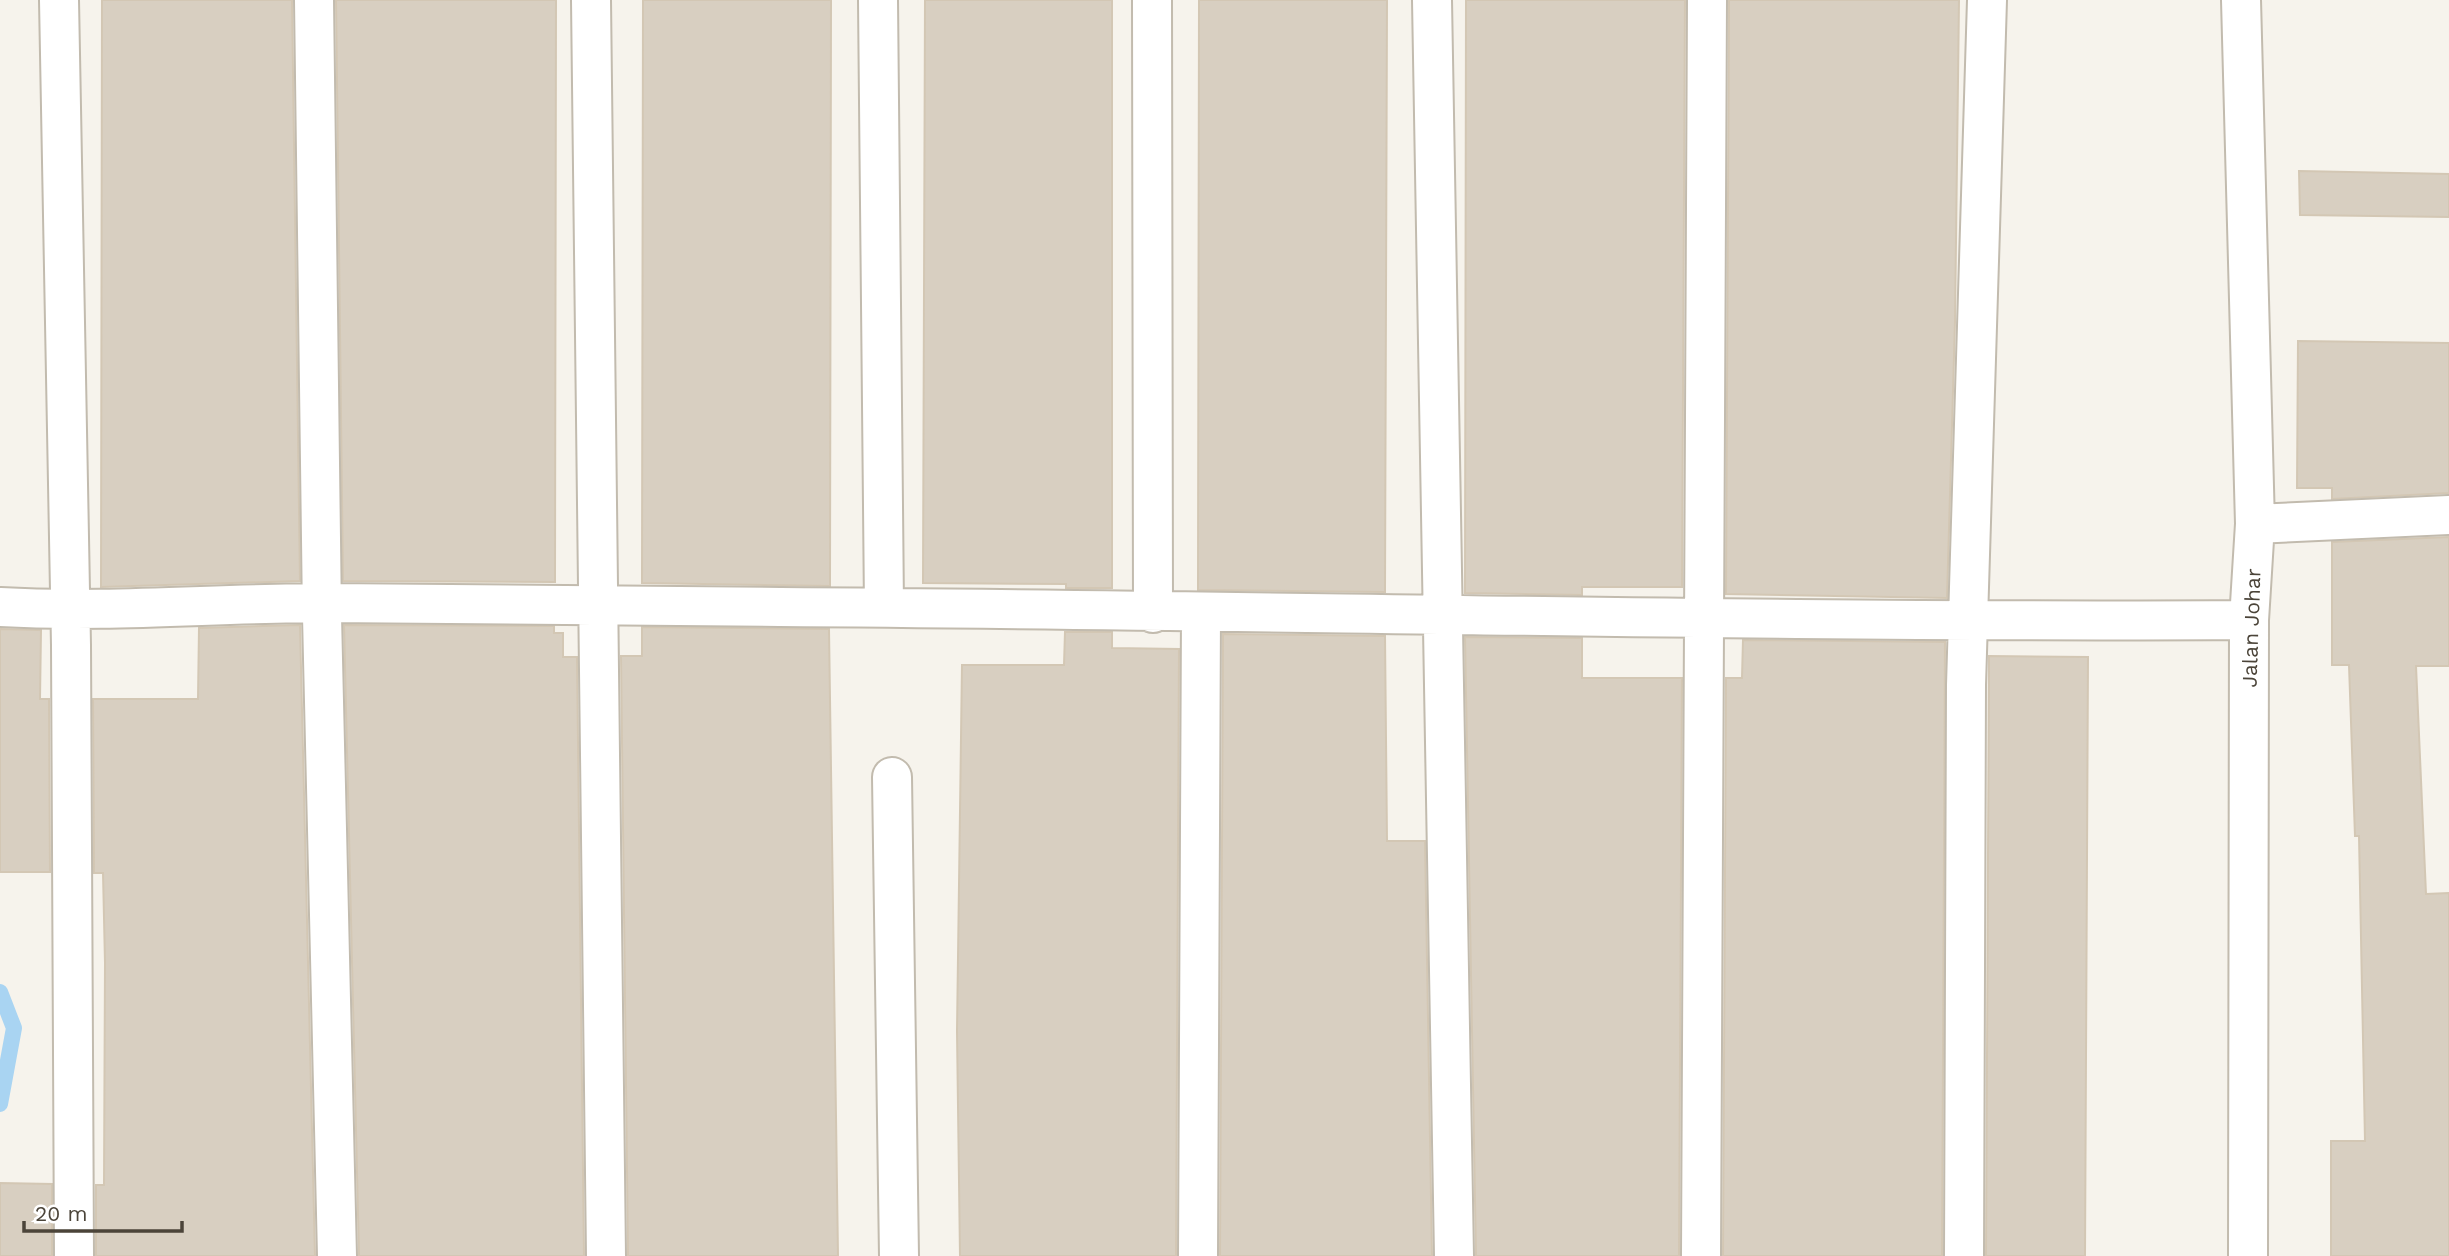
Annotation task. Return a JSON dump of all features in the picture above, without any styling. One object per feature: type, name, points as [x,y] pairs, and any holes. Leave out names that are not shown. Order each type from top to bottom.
[{"type":"street","points":[[59,0],[70,611],[74,1256]]},
{"type":"street","points":[[314,0],[322,603],[337,1256]]},
{"type":"street","points":[[591,0],[606,1256]]},
{"type":"street","points":[[878,0],[884,607]]},
{"type":"street","points":[[1152,0],[1153,613]]},
{"type":"street","points":[[1432,0],[1454,1256]]},
{"type":"street","points":[[1701,1256],[1707,0]]},
{"type":"street","points":[[1964,1256],[1968,622],[1987,0]]},
{"type":"street","name":"Jalan Johar","points":[[2241,0],[2255,524],[2249,620],[2248,1256]]},
{"type":"street","points":[[2255,524],[2449,515]]},
{"type":"street","points":[[0,607],[70,611],[322,603],[884,607],[1153,613],[1968,622],[2249,620]]},
{"type":"street","points":[[1198,1256],[1202,613]]},
{"type":"street","points":[[892,777],[899,1256]]},
{"type":"building","points":[[102,0],[292,0],[300,581],[101,587]]},
{"type":"building","points":[[336,0],[556,0],[555,582],[343,581]]},
{"type":"building","points":[[643,0],[831,0],[830,586],[642,583]]},
{"type":"building","points":[[925,0],[1112,0],[1112,588],[1066,588],[1066,584],[923,583]]},
{"type":"building","points":[[1199,0],[1387,0],[1385,592],[1198,590]]},
{"type":"building","points":[[1466,0],[1685,0],[1682,587],[1582,587],[1582,595],[1465,593]]},
{"type":"building","points":[[1729,0],[1959,0],[1955,322],[1947,598],[1726,594]]},
{"type":"building","points":[[2299,171],[2449,174],[2449,217],[2300,215]]},
{"type":"building","points":[[2298,341],[2449,343],[2449,493],[2332,499],[2332,488],[2297,488]]},
{"type":"building","points":[[2449,537],[2449,666],[2416,666],[2426,894],[2449,893],[2449,1256],[2331,1256],[2331,1141],[2365,1141],[2359,836],[2355,836],[2349,665],[2332,665],[2332,542]]},
{"type":"building","points":[[300,625],[315,1256],[96,1256],[96,1185],[104,1185],[105,963],[103,873],[94,873],[93,699],[198,699],[199,628]]},
{"type":"building","points":[[344,625],[554,626],[554,633],[563,633],[563,657],[577,657],[584,1256],[359,1256]]},
{"type":"building","points":[[642,627],[829,629],[838,1256],[628,1256],[621,656],[642,656]]},
{"type":"building","points":[[0,629],[41,630],[40,699],[49,699],[50,872],[0,872]]},
{"type":"building","points":[[1065,632],[1112,632],[1112,648],[1179,649],[1176,1256],[960,1256],[957,1031],[962,665],[1064,665]]},
{"type":"building","points":[[1223,634],[1385,636],[1387,841],[1425,841],[1432,1256],[1220,1256]]},
{"type":"building","points":[[1465,637],[1582,638],[1582,678],[1682,678],[1679,1256],[1476,1256]]},
{"type":"building","points":[[1743,640],[1945,642],[1942,1256],[1723,1256],[1726,678],[1742,678]]},
{"type":"building","points":[[1989,656],[2088,657],[2085,1256],[1986,1256]]},
{"type":"building","points":[[0,1183],[52,1184],[52,1256],[0,1256]]},
{"type":"waterway","points":[[0,992],[14,1028],[0,1104]]}]
